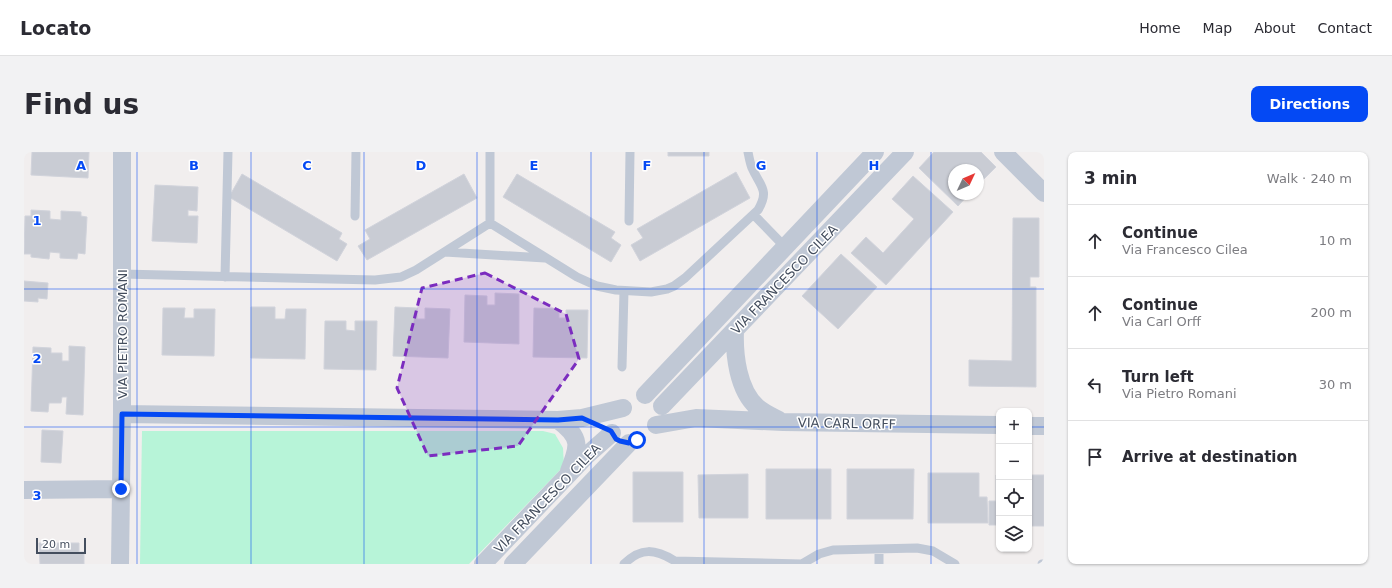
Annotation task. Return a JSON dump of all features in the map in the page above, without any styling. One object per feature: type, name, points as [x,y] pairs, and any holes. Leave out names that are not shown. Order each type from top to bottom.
[{"type":"street","name":"VIA PIETRO ROMANI","points":[[120,564],[122,414],[122,152]]},
{"type":"street","name":"VIA FRANCESCO CILEA","points":[[629,443],[616,439],[610,426],[613,417],[639,396],[645,395],[875,152]]},
{"type":"street","name":"VIA FRANCESCO CILEA","points":[[513,564],[629,443],[637,440],[660,422],[663,417],[662,407],[905,152]]},
{"type":"street","points":[[1003,152],[1044,193]]},
{"type":"street","points":[[735,331],[734,347],[736,363],[748,394],[756,406],[768,415],[783,422]]},
{"type":"street","points":[[645,395],[650,395],[656,398],[662,407]]},
{"type":"street","name":"VIA CARL ORFF","points":[[662,407],[696,418]]},
{"type":"street","points":[[122,414],[558,420],[582,418],[623,408]]},
{"type":"street","points":[[582,418],[612,432]]},
{"type":"street","name":"VIA CARL ORFF","points":[[656,425],[696,418],[783,422],[996,425]]},
{"type":"street","points":[[558,420],[572,432],[577,443],[576,452],[568,475]]},
{"type":"street","points":[[1032,426],[1044,426]]},
{"type":"street","name":"VIA FRANCESCO CILEA","points":[[483,564],[586,456],[612,432]]},
{"type":"street","points":[[24,490],[121,489]]},
{"type":"lane","points":[[225,277],[228,152]]},
{"type":"lane","points":[[355,216],[356,152]]},
{"type":"lane","points":[[490,152],[490,223]]},
{"type":"lane","points":[[629,221],[630,152]]},
{"type":"lane","points":[[490,223],[577,277],[597,286],[624,291],[659,291],[674,286],[686,278],[754,215],[761,205],[763,186],[752,167],[748,152]]},
{"type":"lane","points":[[754,215],[785,247]]},
{"type":"lane","points":[[122,274],[383,280],[401,277],[408,274],[490,223]]},
{"type":"lane","points":[[445,252],[547,258]]},
{"type":"lane","points":[[622,367],[624,291]]},
{"type":"lane","points":[[624,564],[637,554],[650,551],[663,554],[677,562],[801,564],[819,554],[828,551],[917,548],[938,554],[955,564]]},
{"type":"lane","points":[[879,549],[879,564]]},
{"type":"highlighted area","points":[[485,273],[566,314],[579,359],[518,446],[428,456],[397,388],[422,288]]},
{"type":"green space","points":[[142,431],[543,431],[555,434],[563,448],[564,466],[469,564],[140,564]]},
{"type":"building","points":[[32,152],[89,152],[88,178],[31,175]]},
{"type":"building","points":[[668,152],[709,152],[709,156],[668,156]]},
{"type":"building","points":[[934,152],[981,152],[996,167],[984,179],[984,164],[948,164],[948,196],[919,168]]},
{"type":"building","points":[[736,172],[750,198],[640,261],[631,245],[643,238],[637,229]]},
{"type":"building","points":[[242,174],[342,233],[339,239],[347,244],[337,261],[229,197]]},
{"type":"building","points":[[464,174],[477,198],[367,260],[358,246],[370,239],[365,230]]},
{"type":"building","points":[[517,174],[615,232],[611,238],[621,245],[611,262],[503,197]]},
{"type":"building","points":[[913,176],[953,212],[886,285],[851,253],[866,237],[883,253],[914,219],[892,199]]},
{"type":"building","points":[[155,185],[198,187],[197,211],[188,210],[188,216],[198,216],[197,243],[152,241]]},
{"type":"building","points":[[952,200],[964,200],[958,206]]},
{"type":"building","points":[[31,210],[50,211],[50,219],[61,220],[61,211],[81,212],[81,216],[87,217],[85,254],[78,253],[77,259],[60,258],[60,253],[50,252],[49,259],[31,257],[31,254],[24,254],[25,216],[31,216]]},
{"type":"building","points":[[1013,218],[1039,218],[1039,277],[1030,277],[1030,287],[1036,287],[1036,387],[969,386],[969,360],[1012,361]]},
{"type":"building","points":[[841,254],[877,287],[838,329],[802,296]]},
{"type":"building","points":[[24,281],[48,283],[47,299],[38,298],[38,302],[24,301]]},
{"type":"building","points":[[495,293],[519,294],[519,344],[464,342],[465,295],[487,296],[487,305],[495,305]]},
{"type":"building","points":[[251,307],[275,307],[275,319],[285,319],[286,309],[306,309],[305,359],[251,358]]},
{"type":"building","points":[[395,307],[417,308],[417,319],[425,319],[425,308],[450,309],[448,358],[393,356]]},
{"type":"building","points":[[163,308],[185,308],[184,318],[194,318],[194,309],[215,309],[214,356],[162,355]]},
{"type":"building","points":[[534,308],[559,309],[559,318],[566,318],[566,310],[588,310],[587,358],[533,357]]},
{"type":"building","points":[[325,321],[346,321],[346,330],[355,331],[355,321],[377,321],[376,370],[324,369]]},
{"type":"building","points":[[69,346],[85,347],[83,415],[66,414],[67,397],[62,397],[61,403],[49,403],[48,412],[31,411],[33,347],[51,348],[51,353],[62,353],[62,361],[69,361]]},
{"type":"building","points":[[42,430],[63,431],[61,463],[41,462]]},
{"type":"building","points":[[766,469],[831,469],[831,519],[766,519]]},
{"type":"building","points":[[847,469],[914,469],[913,519],[847,519]]},
{"type":"building","points":[[633,472],[683,472],[683,522],[633,522]]},
{"type":"building","points":[[928,473],[979,473],[979,497],[987,497],[988,523],[928,523]]},
{"type":"building","points":[[748,474],[748,518],[699,518],[698,475]]},
{"type":"building","points":[[1032,475],[1044,475],[1044,526],[1032,526]]},
{"type":"building","points":[[989,501],[996,501],[996,525],[989,525]]},
{"type":"building","points":[[39,543],[79,543],[79,552],[84,552],[84,564],[40,564]]},
{"type":"route","points":[[121,489],[122,414],[558,420],[582,418],[611,431],[616,439],[624,443],[637,440]]}]
